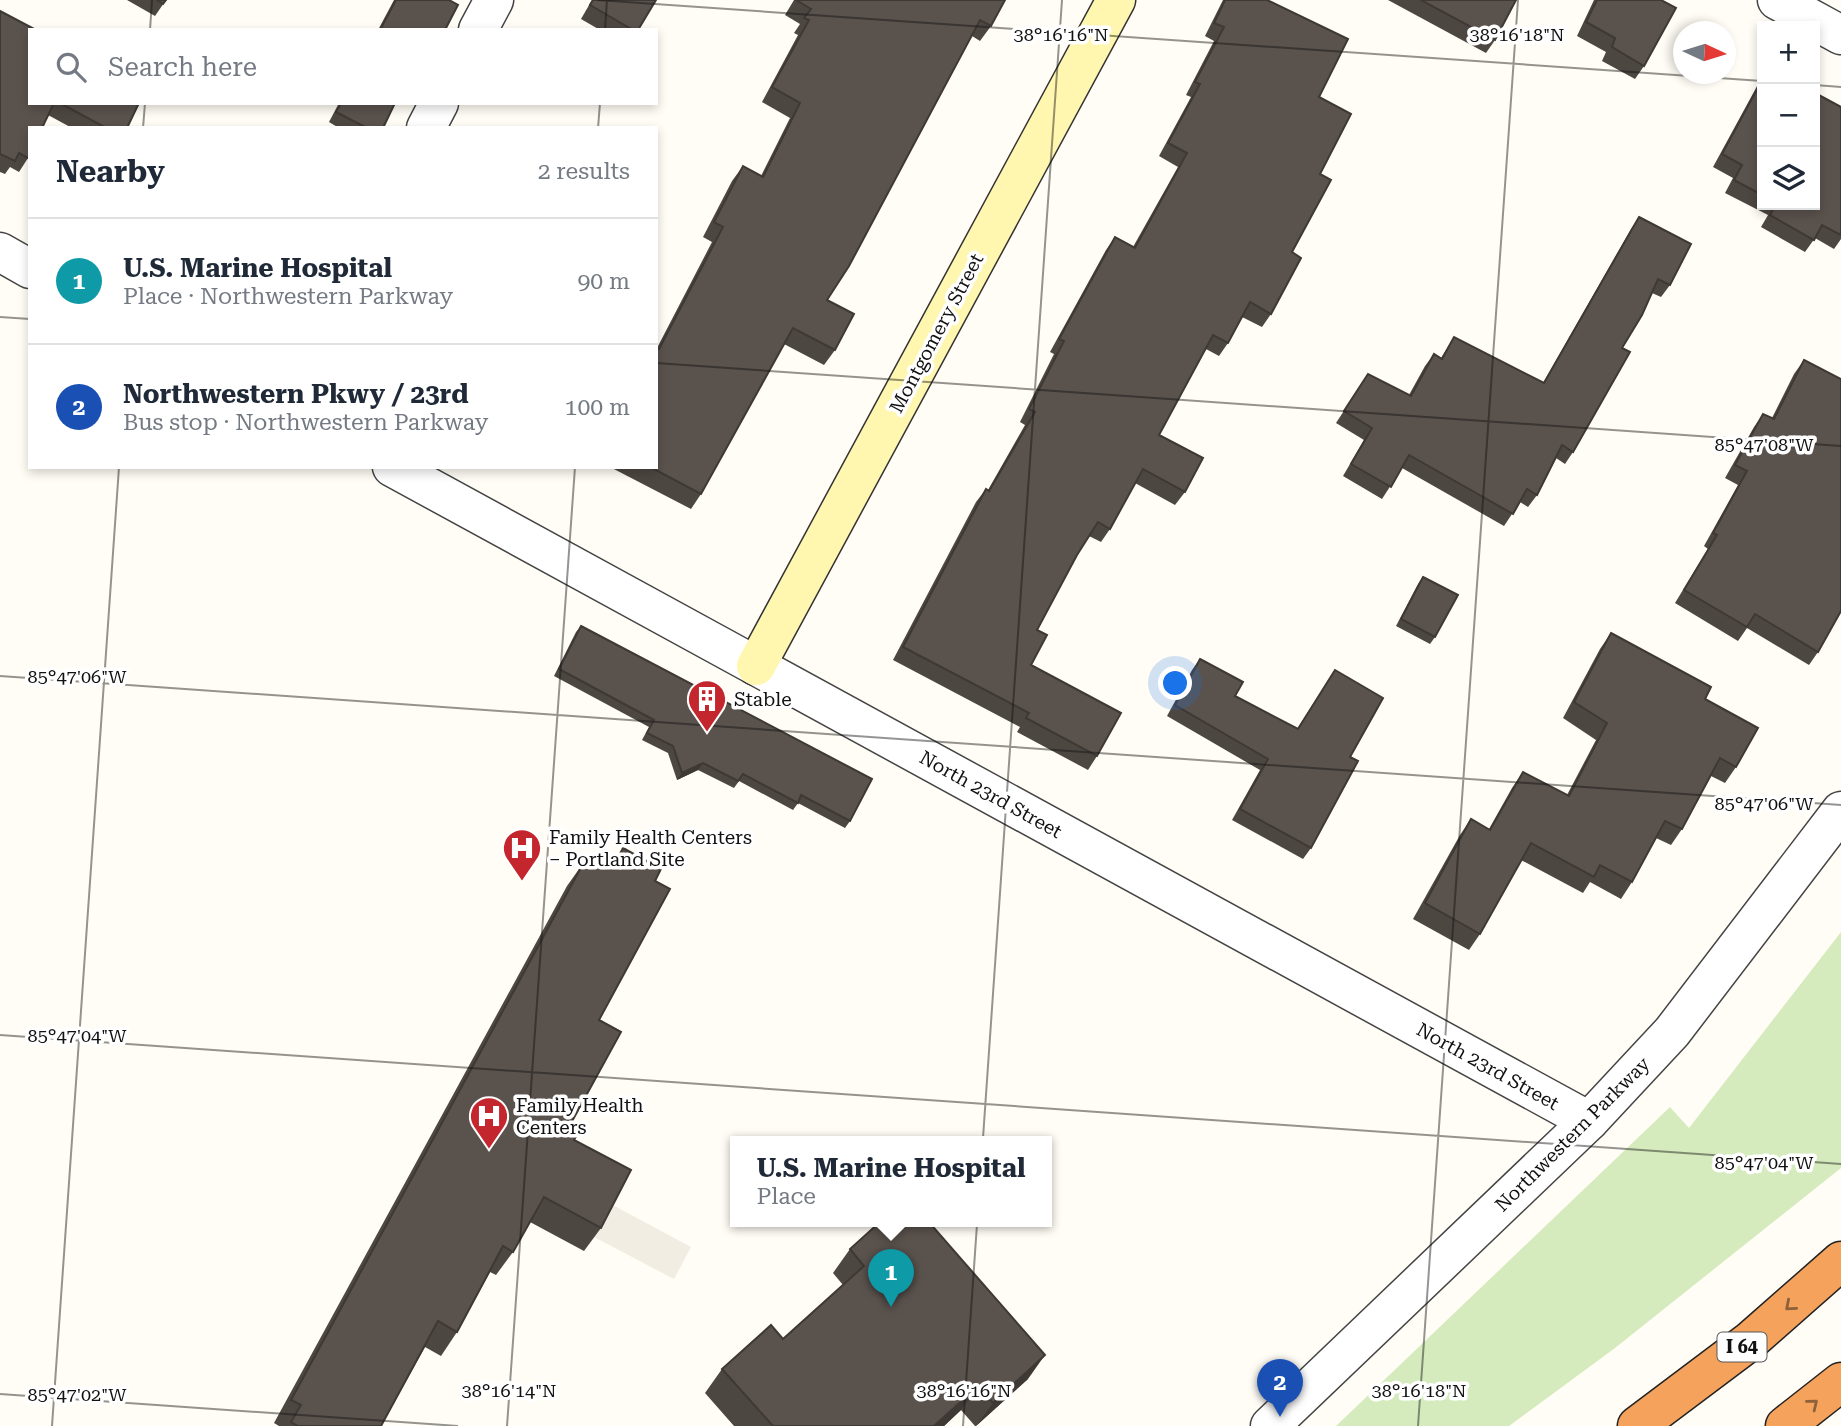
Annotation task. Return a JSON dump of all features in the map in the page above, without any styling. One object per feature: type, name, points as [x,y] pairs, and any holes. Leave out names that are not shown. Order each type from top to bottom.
[{"type":"highway","name":"I 64","points":[[1637,1426],[1750,1340],[1841,1261]]},
{"type":"highway","points":[[1786,1426],[1841,1382]]},
{"type":"street","points":[[479,28],[494,0]]},
{"type":"street","name":"Montgomery Street","points":[[756,666],[1116,0]]},
{"type":"street","points":[[1777,0],[1841,35]]},
{"type":"street","points":[[427,126],[438,105]]},
{"type":"street","points":[[0,252],[28,268]]},
{"type":"street","name":"North 23rd Street","points":[[396,469],[1589,1121]]},
{"type":"street","name":"Northwestern Parkway","points":[[1270,1426],[1589,1121],[1672,1032],[1841,811]]},
{"type":"green space","points":[[1841,932],[1841,1168],[1615,1348],[1509,1426],[1336,1426],[1670,1107],[1689,1128]]},
{"type":"shaded area","points":[[609,1203],[691,1247],[674,1279],[592,1236]]},
{"type":"building","points":[[396,0],[449,0],[458,5],[446,28],[381,28]]},
{"type":"building","points":[[593,0],[656,0],[639,28],[630,28],[590,5]]},
{"type":"building","points":[[796,0],[1005,0],[991,26],[980,20],[849,266],[827,300],[854,314],[835,350],[793,328],[701,494],[654,469],[658,469],[658,349],[723,227],[714,222],[743,166],[763,177],[800,103],[772,87],[809,20],[804,18],[811,9]]},
{"type":"building","points":[[1225,0],[1267,0],[1348,39],[1319,97],[1351,114],[1320,174],[1331,180],[1292,252],[1301,258],[1271,314],[1250,302],[1228,343],[1213,335],[1159,435],[1203,458],[1185,492],[1143,469],[1110,529],[1098,522],[1037,630],[1047,635],[1031,665],[1121,713],[1097,756],[1026,718],[1029,713],[903,647],[986,489],[989,491],[1035,412],[1029,409],[1064,341],[1059,339],[1115,237],[1135,248],[1187,153],[1168,143],[1200,84],[1195,82],[1224,27],[1214,23]]},
{"type":"building","points":[[1421,0],[1516,0],[1495,40]]},
{"type":"building","points":[[1597,0],[1661,0],[1676,8],[1644,66],[1612,47],[1615,38],[1586,22]]},
{"type":"building","points":[[0,11],[32,28],[28,28],[28,105],[53,105],[43,126],[28,126],[28,158],[19,153],[15,161],[0,154]]},
{"type":"building","points":[[1757,89],[1757,192],[1734,180],[1742,165],[1722,154]]},
{"type":"building","points":[[1820,96],[1841,107],[1841,235],[1822,225],[1814,240],[1770,215],[1772,210],[1820,210]]},
{"type":"building","points":[[64,105],[138,105],[128,126],[102,126]]},
{"type":"building","points":[[340,105],[394,105],[384,126],[363,126],[336,112]]},
{"type":"building","points":[[1639,217],[1691,244],[1670,285],[1658,279],[1642,315],[1622,348],[1630,352],[1573,452],[1562,445],[1537,495],[1527,489],[1513,514],[1409,455],[1391,487],[1351,464],[1372,428],[1344,411],[1368,374],[1411,396],[1434,354],[1442,359],[1454,337],[1544,383]]},
{"type":"building","points":[[1804,360],[1841,379],[1841,611],[1818,652],[1755,614],[1747,627],[1684,590],[1717,535],[1713,533],[1747,471],[1735,465],[1763,414],[1774,419]]},
{"type":"building","points":[[1423,577],[1458,595],[1435,637],[1401,619]]},
{"type":"building","name":"Stable","points":[[581,626],[872,779],[850,821],[801,795],[798,803],[743,774],[738,781],[703,763],[682,773],[673,746],[647,733],[654,720],[559,669]]},
{"type":"building","points":[[1611,633],[1711,687],[1705,699],[1758,728],[1736,767],[1720,758],[1682,829],[1665,821],[1632,882],[1600,865],[1594,877],[1531,843],[1480,934],[1425,903],[1471,819],[1490,830],[1523,772],[1569,796],[1607,723],[1574,702]]},
{"type":"building","points":[[1200,659],[1243,682],[1235,696],[1298,729],[1335,670],[1383,698],[1350,757],[1358,761],[1311,848],[1240,809],[1268,759],[1175,705]]},
{"type":"building","name":"Family Health Centers","points":[[623,848],[661,869],[655,881],[670,889],[599,1020],[621,1032],[570,1125],[580,1130],[574,1140],[631,1170],[601,1228],[544,1197],[513,1252],[503,1246],[457,1332],[438,1321],[381,1426],[298,1426],[291,1422],[301,1405],[291,1400],[584,862],[594,868],[600,856],[615,864]]},
{"type":"building","points":[[874,1227],[933,1227],[1045,1355],[993,1403],[978,1386],[934,1426],[773,1426],[722,1369],[771,1325],[783,1339],[864,1266],[850,1249]]},
{"type":"place","name":"Stable","points":[[707,733]]},
{"type":"place","name":"Family Health Centers – Portland Site","points":[[522,882]]},
{"type":"place","name":"Family Health Centers","points":[[489,1150]]},
{"type":"place","name":"U.S. Marine Hospital","points":[[891,1307]]},
{"type":"place","name":"Northwestern Pkwy / 23rd","points":[[1280,1417]]}]
